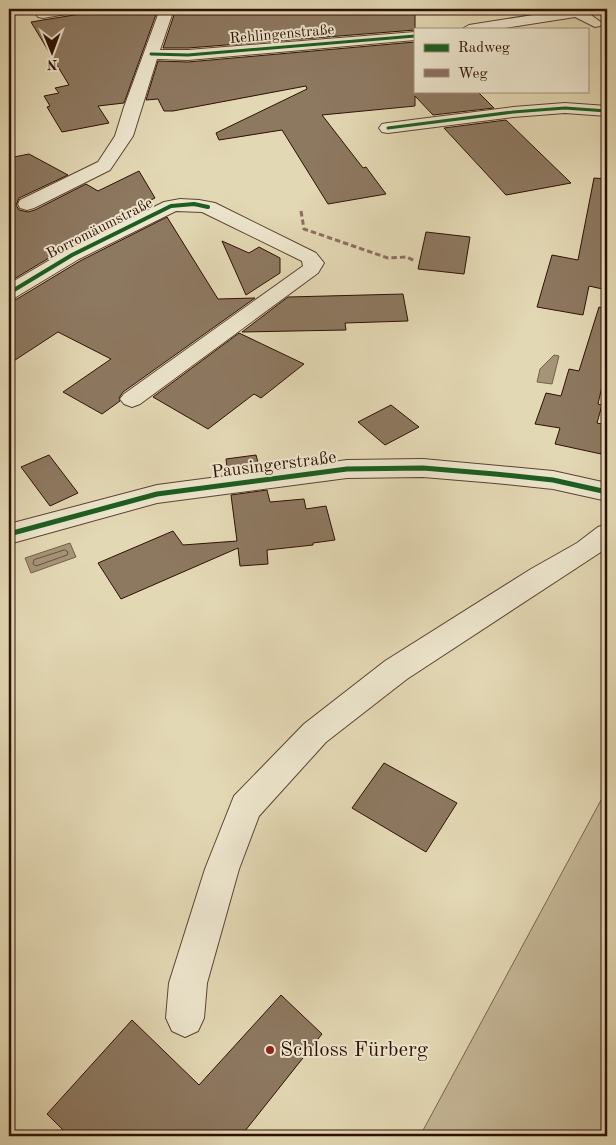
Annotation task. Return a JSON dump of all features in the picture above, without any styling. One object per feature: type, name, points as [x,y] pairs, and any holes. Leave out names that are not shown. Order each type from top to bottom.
[{"type":"street","points":[[43,14],[74,9]]},
{"type":"street","points":[[27,204],[104,166],[124,136],[132,107],[167,9]]},
{"type":"street","points":[[475,28],[578,12],[595,23]]},
{"type":"street","name":"Rehlingenstraße","points":[[151,54],[188,55],[414,36]]},
{"type":"street","points":[[388,128],[513,112],[565,108],[607,110]]},
{"type":"street","name":"Borromäumstraße","points":[[9,293],[72,255],[171,206],[194,204],[208,207],[309,257],[314,263],[312,269],[132,399]]},
{"type":"street","name":"Pausingerstraße","points":[[9,534],[157,494],[347,469],[423,468],[495,474],[553,480],[607,492]]},
{"type":"street","points":[[185,1018],[188,983],[222,869],[246,807],[315,733],[396,670],[541,576],[588,550],[607,534]]},
{"type":"shaded area","points":[[607,789],[607,1136],[420,1136]]},
{"type":"water","points":[[554,355],[559,356],[552,384],[537,382],[540,369]]},
{"type":"water","points":[[70,543],[76,557],[31,573],[25,558]]},
{"type":"building","points":[[111,9],[158,9],[124,103],[98,106],[109,123],[62,132],[47,107],[50,106],[44,96],[59,93],[55,88],[69,85],[31,22]]},
{"type":"building","points":[[176,9],[415,9],[414,30],[188,48],[163,48]]},
{"type":"building","points":[[414,42],[414,92],[478,92],[494,108],[433,115],[415,96],[415,106],[322,115],[363,168],[366,167],[386,194],[328,204],[282,130],[219,140],[216,133],[307,89],[306,86],[173,111],[164,111],[158,99],[146,100],[158,61],[188,62]]},
{"type":"building","points":[[506,120],[571,183],[506,195],[444,128]]},
{"type":"building","points":[[29,154],[68,175],[19,198],[16,205],[19,210],[28,212],[35,210],[86,184],[98,191],[139,171],[155,198],[141,205],[148,208],[64,249],[9,282],[9,158]]},
{"type":"building","points":[[594,178],[607,179],[607,290],[589,286],[583,315],[537,307],[552,255],[578,260]]},
{"type":"building","points":[[167,217],[218,299],[255,298],[123,392],[119,398],[120,401],[102,414],[63,392],[111,359],[58,332],[9,364],[9,301],[17,299],[80,261]]},
{"type":"building","points":[[426,232],[470,237],[464,274],[418,269]]},
{"type":"building","points":[[222,241],[249,253],[259,247],[280,258],[280,273],[246,295]]},
{"type":"building","points":[[403,294],[408,321],[345,323],[346,330],[242,332],[288,297]]},
{"type":"building","points":[[599,307],[607,309],[607,364],[598,404],[602,405],[597,423],[607,425],[601,454],[555,444],[560,428],[535,424],[546,393],[561,396],[569,369],[579,371]]},
{"type":"building","points":[[239,333],[304,364],[261,398],[254,394],[208,429],[153,397]]},
{"type":"building","points":[[391,405],[419,427],[385,445],[358,422]]},
{"type":"building","points":[[49,455],[78,493],[50,506],[21,467]]},
{"type":"building","points":[[256,455],[260,470],[228,474],[226,459]]},
{"type":"building","points":[[267,490],[270,502],[304,499],[306,509],[326,506],[335,540],[313,543],[313,545],[267,550],[268,564],[240,566],[238,548],[121,599],[98,563],[173,531],[183,545],[237,541],[231,495]]},
{"type":"building","points":[[384,763],[457,803],[426,852],[352,808]]},
{"type":"building","name":"Schloss Fürberg","points":[[281,995],[322,1034],[241,1136],[69,1136],[47,1114],[132,1020],[199,1085]]},
{"type":"marked path","points":[[301,211],[304,229],[388,258],[407,257],[415,261]]},
{"type":"cycle path","points":[[151,54],[188,55],[414,36]]},
{"type":"cycle path","points":[[388,128],[513,112],[565,108],[607,111]]},
{"type":"cycle path","points":[[9,293],[72,255],[171,206],[194,204],[208,207]]},
{"type":"cycle path","points":[[9,534],[157,494],[347,469],[423,468],[495,474],[553,480],[607,492]]},
{"type":"place","name":"Schloss Fürberg","points":[[270,1050]]}]
